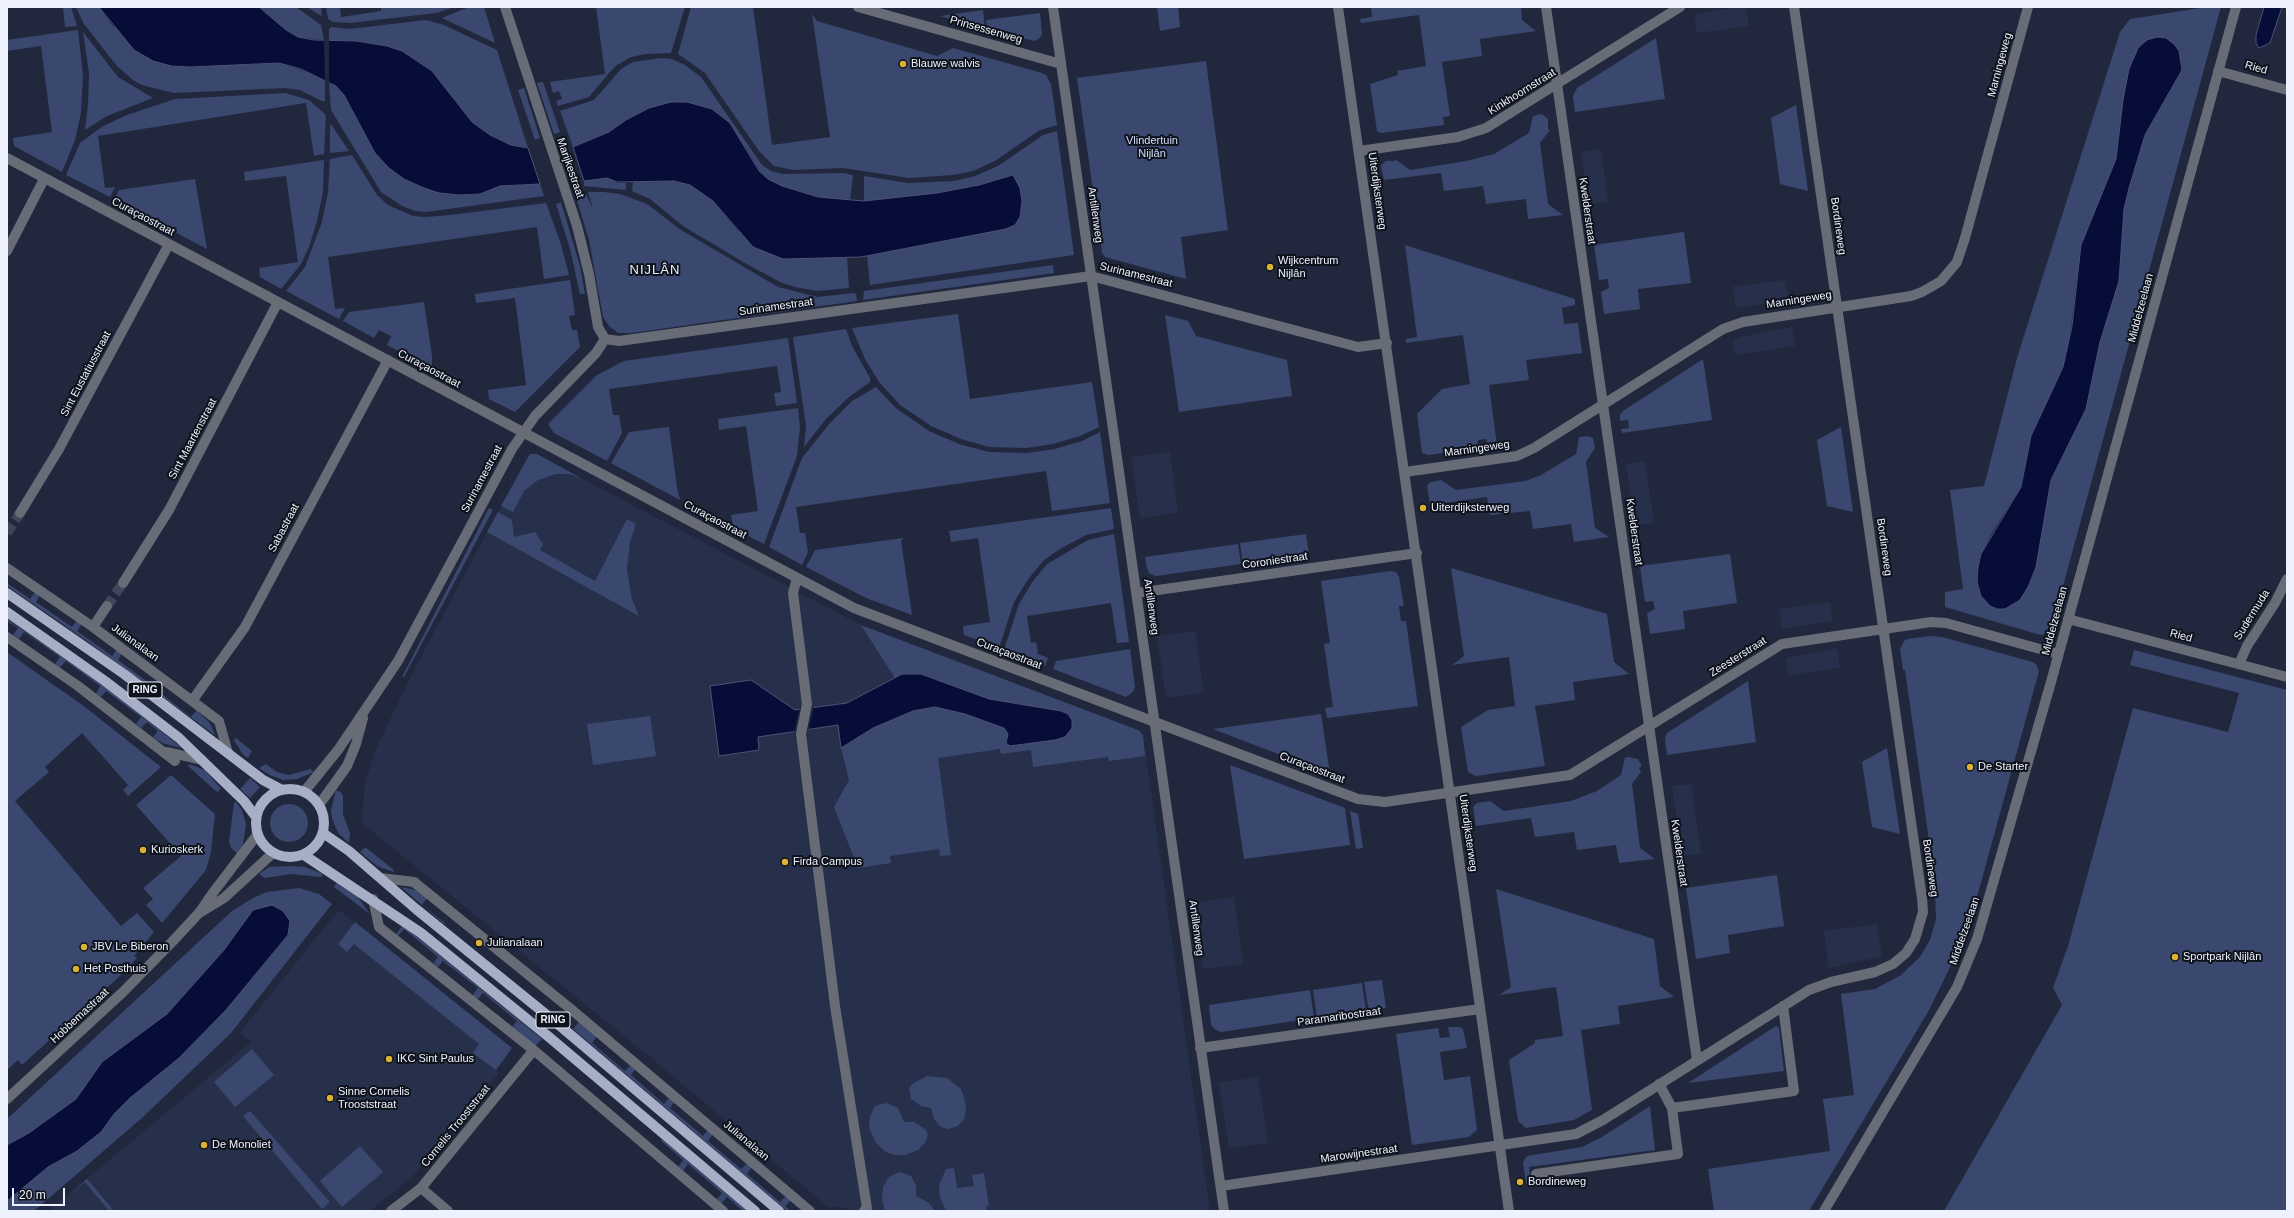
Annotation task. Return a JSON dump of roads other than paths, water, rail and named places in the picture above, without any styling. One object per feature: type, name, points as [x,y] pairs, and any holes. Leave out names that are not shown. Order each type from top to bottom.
[{"type":"main road","name":"RING","points":[[7,593],[124,674],[263,780],[282,790],[293,789],[304,792]]},
{"type":"main road","name":"RING","points":[[7,612],[146,711],[179,738],[244,801],[256,817]]},
{"type":"main road","points":[[282,790],[265,799],[256,817],[257,835],[264,846],[273,853],[288,858],[304,855],[316,846],[323,833],[324,819],[319,805],[313,797],[304,792]]},
{"type":"main road","name":"RING","points":[[323,833],[349,851],[779,1211]]},
{"type":"main road","name":"RING","points":[[304,855],[373,899],[421,933],[549,1037],[755,1211]]},
{"type":"street","name":"Marijkestraat","points":[[505,7],[577,226],[589,274],[598,327],[605,339]]},
{"type":"street","name":"Prinsessenweg","points":[[858,7],[1061,64]]},
{"type":"street","name":"Antillenweg","points":[[1053,7],[1224,1211]]},
{"type":"street","name":"Uiterdijksterweg","points":[[1338,7],[1417,553],[1509,1211]]},
{"type":"street","name":"Kwelderstraat","points":[[1546,7],[1697,1060]]},
{"type":"street","name":"Kinkhoornstraat","points":[[1359,150],[1458,137],[1488,126],[1680,7]]},
{"type":"street","name":"Bordineweg","points":[[1500,1146],[1576,1134],[1603,1120],[1809,990],[1831,982],[1875,972],[1893,964],[1906,953],[1915,939],[1920,924],[1922,898],[1794,7]]},
{"type":"street","name":"Marningeweg","points":[[1405,472],[1517,456],[1534,448],[1724,329],[1743,322],[1900,298],[1922,292],[1942,280],[1956,262],[1965,238],[2028,7]]},
{"type":"street","name":"Middelzeelaan","points":[[1824,1211],[1957,987],[1971,953],[1998,869],[2236,7]]},
{"type":"street","name":"Ried","points":[[2218,71],[2287,90]]},
{"type":"street","name":"Curaçaostraat","points":[[7,158],[854,608],[1358,799],[1385,802],[1450,793]]},
{"type":"street","points":[[7,251],[44,178]]},
{"type":"street","name":"Sint Eustatiusstraat","points":[[20,513],[59,449],[169,244]]},
{"type":"street","name":"Surinamestraat","points":[[304,792],[338,750],[398,661],[512,449],[523,432],[535,416],[596,353],[605,339],[619,341],[1091,276],[1358,347],[1387,343]]},
{"type":"street","name":"Sint Maartenstraat","points":[[123,584],[168,510],[278,302]]},
{"type":"street","name":"Sabastraat","points":[[192,701],[245,627],[388,360]]},
{"type":"street","name":"Coroniestraat","points":[[1137,593],[1417,553]]},
{"type":"street","name":"Julianalaan","points":[[7,568],[93,627],[219,721],[228,753]]},
{"type":"street","points":[[798,578],[792,593],[807,704],[801,734],[835,1006],[867,1208],[864,1211]]},
{"type":"street","name":"Sudermuda","points":[[2239,664],[2247,646],[2275,603],[2287,579]]},
{"type":"street","points":[[93,627],[107,606]]},
{"type":"street","name":"Ried","points":[[2068,619],[2287,677]]},
{"type":"street","name":"Zeesterstraat","points":[[1450,793],[1570,775],[1649,728],[1782,644],[1883,627],[1931,622],[1946,623],[2058,654]]},
{"type":"street","points":[[7,637],[78,686],[175,761]]},
{"type":"street","name":"Surinamestraat","points":[[319,805],[347,766],[356,744],[364,712]]},
{"type":"street","points":[[165,752],[202,760]]},
{"type":"street","name":"Hobbemastraat","points":[[7,1099],[123,992],[200,913],[212,894],[257,835]]},
{"type":"street","name":"Hobbemastraat","points":[[200,913],[224,898],[273,853]]},
{"type":"street","name":"Julianalaan","points":[[381,878],[414,882],[579,1015],[810,1211]]},
{"type":"street","points":[[373,899],[379,927],[533,1051],[723,1211]]},
{"type":"street","points":[[1672,1108],[1794,1091],[1784,1006]]},
{"type":"street","name":"Paramaribostraat","points":[[1200,1048],[1480,1009]]},
{"type":"street","name":"Cornelis Trooststraat","points":[[391,1211],[421,1188],[533,1051]]},
{"type":"street","points":[[1536,1174],[1678,1154],[1672,1108],[1659,1084]]},
{"type":"street","name":"Marowijnestraat","points":[[1220,1186],[1500,1146]]},
{"type":"street","points":[[421,1188],[448,1211]]},
{"type":"tunnel","points":[[7,533],[20,513]]},
{"type":"tunnel","points":[[107,606],[123,583]]},
{"type":"place","name":"Blauwe walvis","points":[[903,64]]},
{"type":"place","name":"Wijkcentrum Nijlân","points":[[1270,267]]},
{"type":"place","name":"Uiterdijksterweg","points":[[1423,508]]},
{"type":"place","name":"De Starter","points":[[1970,767]]},
{"type":"place","name":"Kurioskerk","points":[[143,850]]},
{"type":"place","name":"Firda Campus","points":[[785,862]]},
{"type":"place","name":"Julianalaan","points":[[479,943]]},
{"type":"place","name":"JBV Le Biberon","points":[[84,947]]},
{"type":"place","name":"Sportpark Nijlân","points":[[2175,957]]},
{"type":"place","name":"Het Posthuis","points":[[76,969]]},
{"type":"place","name":"IKC Sint Paulus","points":[[389,1059]]},
{"type":"place","name":"Sinne Cornelis Trooststraat","points":[[330,1098]]},
{"type":"place","name":"De Monoliet","points":[[204,1145]]},
{"type":"place","name":"Bordineweg","points":[[1520,1182]]},
{"type":"district","name":"NIJLÂN","points":[[655,270]]},
{"type":"park label","name":"Vlindertuin Nijlân","points":[[1152,147]]}]
